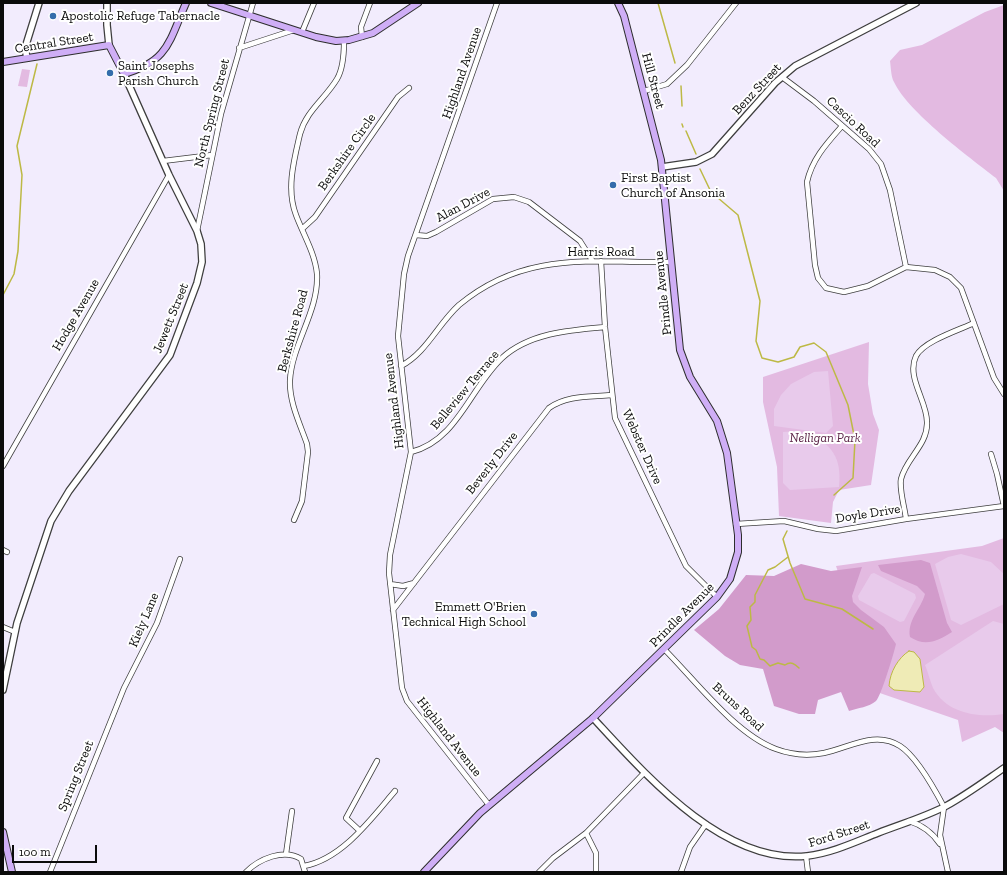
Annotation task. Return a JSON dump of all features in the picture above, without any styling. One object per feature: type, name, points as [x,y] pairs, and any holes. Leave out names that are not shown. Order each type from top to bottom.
[{"type":"main road","points":[[124,74],[151,63],[164,51],[172,39],[186,3]]},
{"type":"main road","points":[[211,3],[327,40],[344,41],[362,37],[379,30],[418,3]]},
{"type":"main road","name":"Hill Street","points":[[618,3],[624,16],[659,147],[662,167]]},
{"type":"main road","name":"Central Street","points":[[3,62],[109,45]]},
{"type":"main road","name":"Jewett Street","points":[[109,45],[124,74]]},
{"type":"main road","name":"Prindle Avenue","points":[[424,872],[489,805],[593,718],[717,597],[730,579],[736,562],[738,544],[724,440],[717,421],[690,377],[680,350],[670,262],[662,167]]},
{"type":"main road","points":[[3,832],[12,872]]},
{"type":"street","points":[[27,58],[26,48],[39,3]]},
{"type":"street","name":"Jewett Street","points":[[107,3],[109,45]]},
{"type":"street","name":"North Spring Street","points":[[197,231],[212,155],[239,48],[253,3]]},
{"type":"street","points":[[302,32],[314,3]]},
{"type":"street","points":[[362,37],[362,27],[370,3]]},
{"type":"street","name":"Highland Avenue","points":[[489,805],[407,702],[402,688],[390,584],[390,555],[411,452],[398,336],[404,274],[416,235],[498,3]]},
{"type":"street","points":[[644,91],[667,84],[688,65],[736,3]]},
{"type":"street","name":"Benz Street","points":[[662,167],[696,162],[712,154],[782,77],[807,59],[916,3]]},
{"type":"street","points":[[239,48],[294,30]]},
{"type":"street","name":"Berkshire Road","points":[[294,520],[302,501],[308,452],[307,444],[291,399],[290,380],[293,365],[316,292],[317,281],[315,262],[295,214],[290,192],[300,135],[307,116],[338,78],[343,59],[344,41]]},
{"type":"street","name":"Jewett Street","points":[[3,690],[15,632],[44,537],[59,505],[170,354],[197,284],[202,262],[201,244],[197,231],[169,175],[124,74]]},
{"type":"street","name":"Cascio Road","points":[[782,77],[814,100],[869,149],[882,164],[890,190],[906,268]]},
{"type":"street","name":"Berkshire Circle","points":[[302,229],[315,217],[398,98],[410,88]]},
{"type":"street","points":[[842,126],[820,150],[810,171],[807,182],[815,265],[818,278],[826,288],[844,292],[868,286],[906,268],[935,270],[950,278],[961,288],[994,378],[1004,394]]},
{"type":"street","points":[[163,161],[212,155]]},
{"type":"street","name":"Hodge Avenue","points":[[3,466],[169,175]]},
{"type":"street","name":"Alan Drive","points":[[416,235],[427,236],[436,232],[493,199],[514,197],[529,202],[580,242],[592,260]]},
{"type":"street","name":"Harris Road","points":[[401,366],[417,355],[440,325],[459,306],[489,284],[504,277],[536,268],[592,260],[670,262]]},
{"type":"street","name":"Webster Drive","points":[[601,261],[611,395],[615,418],[619,430],[679,553],[693,574],[717,597]]},
{"type":"street","points":[[906,519],[901,481],[907,464],[919,448],[925,434],[927,422],[914,373],[916,356],[926,346],[942,337],[974,323]]},
{"type":"street","name":"Belleview Terrace","points":[[411,452],[424,449],[442,437],[502,358],[526,343],[558,332],[605,327]]},
{"type":"street","name":"Beverly Drive","points":[[393,610],[412,588],[414,583],[549,408],[556,403],[570,399],[611,395]]},
{"type":"street","points":[[991,454],[1004,506]]},
{"type":"street","name":"Doyle Drive","points":[[736,524],[784,521],[818,529],[836,531],[906,519],[1004,506]]},
{"type":"street","name":"Kiely Lane","points":[[124,688],[157,624],[180,559]]},
{"type":"street","points":[[390,584],[404,586],[414,583]]},
{"type":"street","points":[[3,627],[15,632]]},
{"type":"street","name":"Bruns Road","points":[[664,649],[734,721],[763,744],[785,752],[806,755],[825,753],[869,740],[885,740],[894,743],[907,752],[921,770],[944,807]]},
{"type":"street","name":"Spring Street","points":[[50,872],[124,688]]},
{"type":"street","name":"Ford Street","points":[[593,718],[644,773],[672,799],[706,824],[737,842],[777,855],[806,856],[847,845],[944,807],[1004,768]]},
{"type":"street","points":[[360,831],[346,818],[377,762]]},
{"type":"street","points":[[539,872],[553,858],[586,833],[644,773]]},
{"type":"street","points":[[304,866],[316,862],[338,850],[352,840],[395,791]]},
{"type":"street","points":[[944,807],[940,827],[940,844],[948,872]]},
{"type":"street","points":[[286,854],[292,811]]},
{"type":"street","points":[[909,821],[916,823],[929,831],[940,844]]},
{"type":"street","points":[[681,872],[690,847],[706,824]]},
{"type":"street","points":[[586,833],[596,853],[596,872]]},
{"type":"street","points":[[246,872],[261,861],[286,854],[296,856],[301,859],[305,872]]},
{"type":"street","points":[[806,856],[808,872]]},
{"type":"green space","points":[[1004,5],[1004,191],[996,178],[940,133],[912,107],[901,94],[893,80],[890,61],[900,50],[922,45],[985,12]]},
{"type":"green space","points":[[22,69],[30,70],[27,87],[18,86]]},
{"type":"green space","name":"Nelligan Park","points":[[869,342],[868,384],[873,414],[879,430],[871,485],[839,490],[833,502],[831,523],[779,516],[777,467],[763,402],[763,377]]},
{"type":"green space","points":[[1004,538],[1004,733],[995,727],[962,742],[958,720],[874,691],[871,668],[836,566],[982,546]]},
{"type":"shaded area","points":[[828,371],[833,426],[826,433],[774,426],[774,409],[781,395],[791,384],[814,372]]},
{"type":"shaded area","points":[[797,431],[817,438],[831,449],[838,465],[840,475],[839,487],[790,490],[783,483],[783,432]]},
{"type":"shaded area","points":[[961,554],[991,562],[1004,574],[1004,604],[961,625],[951,620],[935,564],[948,557]]},
{"type":"shaded area","points":[[921,560],[930,563],[947,623],[952,632],[931,642],[921,642],[910,637],[912,620],[925,594],[917,586],[881,571],[878,565]]},
{"type":"shaded area","points":[[801,564],[831,571],[862,567],[852,596],[853,602],[861,610],[884,627],[896,644],[881,691],[876,701],[870,705],[849,711],[841,692],[818,700],[815,714],[799,714],[774,706],[763,669],[740,665],[725,656],[694,630],[719,609],[746,575],[774,576]]},
{"type":"shaded area","points":[[874,573],[915,594],[916,598],[904,621],[900,622],[859,600],[858,596],[871,574]]},
{"type":"shaded area","points":[[993,621],[1004,624],[1004,714],[974,714],[955,709],[946,704],[939,697],[933,688],[925,665]]},
{"type":"shaded area","points":[[909,651],[914,652],[920,659],[924,687],[920,692],[894,690],[889,686],[895,666],[901,657]]},
{"type":"waterway","points":[[658,3],[675,63]]},
{"type":"waterway","points":[[3,295],[14,274],[18,251],[22,175],[17,146],[37,64]]},
{"type":"waterway","points":[[681,86],[682,106]]},
{"type":"waterway","points":[[686,131],[696,154]]},
{"type":"waterway","points":[[700,169],[711,192],[738,215],[760,301],[756,341],[762,358],[778,362],[794,357],[800,347],[814,343],[826,352],[848,405],[855,440],[853,478],[834,495]]},
{"type":"waterway","points":[[787,531],[783,539],[790,563],[805,599],[842,609],[873,629]]},
{"type":"waterway","points":[[788,557],[775,567],[768,570],[755,595],[755,602],[750,607],[751,620],[747,626],[752,647],[756,650],[760,659],[764,660],[770,666],[778,663],[785,665],[791,663],[799,668]]},
{"type":"place","name":"Apostolic Refuge Tabernacle","points":[[53,16]]},
{"type":"place","name":"Saint Josephs Parish Church","points":[[110,73]]},
{"type":"place","name":"First Baptist Church of Ansonia","points":[[613,185]]},
{"type":"place","name":"Emmett O'Brien Technical High School","points":[[534,614]]}]
